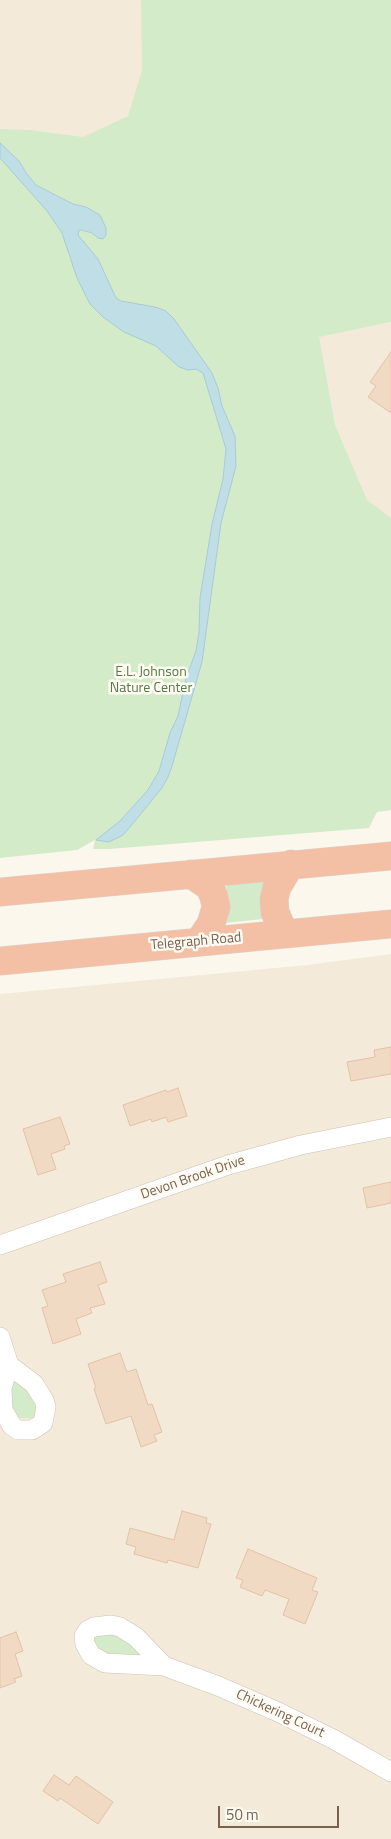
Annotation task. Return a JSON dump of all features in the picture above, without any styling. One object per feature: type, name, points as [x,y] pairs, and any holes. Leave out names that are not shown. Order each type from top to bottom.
[{"type":"highway","points":[[0,892],[391,856]]},
{"type":"highway","points":[[287,934],[275,912],[274,899],[276,887],[291,864]]},
{"type":"highway","points":[[192,874],[210,887],[216,907],[211,924],[199,942]]},
{"type":"highway","name":"Telegraph Road","points":[[0,961],[391,924]]},
{"type":"street","name":"Devon Brook Drive","points":[[0,1245],[228,1165],[301,1145],[391,1127]]},
{"type":"street","points":[[0,1338],[9,1365]]},
{"type":"street","name":"Chickering Court","points":[[164,1666],[218,1686],[278,1712],[391,1772]]},
{"type":"shaded area","points":[[0,0],[391,0],[391,94],[0,158]]},
{"type":"shaded area","points":[[391,322],[391,527],[221,356]]},
{"type":"shaded area","points":[[391,954],[391,1839],[0,1839],[0,994],[307,965]]},
{"type":"green space","name":"E.L. Johnson Nature Center","points":[[141,0],[391,0],[391,322],[319,337],[335,425],[367,500],[391,518],[391,810],[377,812],[369,828],[110,849],[93,849],[95,840],[77,850],[0,858],[0,158],[79,230],[92,233],[98,238],[86,207],[73,204],[36,185],[19,161],[0,143],[0,129],[30,130],[83,137],[128,116],[142,70]]},
{"type":"green space","points":[[264,881],[260,895],[263,919],[225,923],[229,902],[226,885]]},
{"type":"green space","points":[[15,1380],[29,1389],[37,1407],[34,1418],[20,1418],[16,1416],[9,1406],[8,1397]]},
{"type":"green space","points":[[97,1634],[121,1634],[142,1656],[116,1659],[100,1652],[93,1640]]},
{"type":"water","points":[[0,143],[19,161],[36,185],[100,215],[106,228],[106,235],[103,239],[81,230],[79,230],[78,235],[98,259],[116,298],[121,301],[155,307],[166,311],[174,319],[212,373],[222,406],[235,436],[236,466],[221,523],[202,662],[172,766],[162,788],[130,827],[123,835],[109,842],[96,840],[120,821],[148,790],[159,771],[170,733],[178,716],[186,678],[196,651],[199,632],[200,598],[212,524],[223,479],[226,449],[203,373],[196,369],[188,370],[179,367],[156,346],[124,332],[103,317],[90,304],[77,278],[62,233],[47,211],[0,158]]},
{"type":"building","points":[[391,352],[391,413],[368,397],[376,386],[370,382]]},
{"type":"building","points":[[391,1047],[391,1074],[351,1081],[347,1062],[375,1057],[374,1050]]},
{"type":"building","points":[[178,1088],[187,1116],[168,1122],[166,1117],[152,1122],[151,1119],[130,1126],[123,1105],[166,1090],[167,1092]]},
{"type":"building","points":[[60,1117],[70,1144],[64,1146],[65,1149],[51,1154],[56,1169],[38,1175],[23,1129]]},
{"type":"building","points":[[391,1182],[391,1203],[367,1208],[363,1188]]},
{"type":"building","points":[[100,1262],[107,1282],[98,1285],[105,1304],[90,1308],[92,1313],[76,1319],[81,1334],[53,1344],[42,1308],[48,1306],[42,1290],[66,1282],[63,1274]]},
{"type":"building","points":[[120,1353],[127,1372],[136,1369],[148,1405],[152,1404],[162,1432],[154,1435],[157,1441],[141,1447],[131,1416],[106,1424],[88,1364]]},
{"type":"building","points":[[182,1511],[207,1518],[206,1523],[211,1524],[198,1568],[168,1560],[167,1563],[134,1554],[136,1547],[126,1544],[130,1528],[174,1540]]},
{"type":"building","points":[[248,1549],[317,1578],[312,1590],[318,1592],[305,1624],[283,1615],[289,1599],[265,1590],[262,1596],[240,1587],[243,1580],[236,1578]]},
{"type":"building","points":[[16,1632],[23,1651],[15,1654],[22,1676],[14,1679],[16,1682],[0,1688],[0,1638]]},
{"type":"building","points":[[54,1775],[69,1785],[76,1776],[113,1802],[98,1824],[60,1798],[58,1801],[43,1791]]}]
